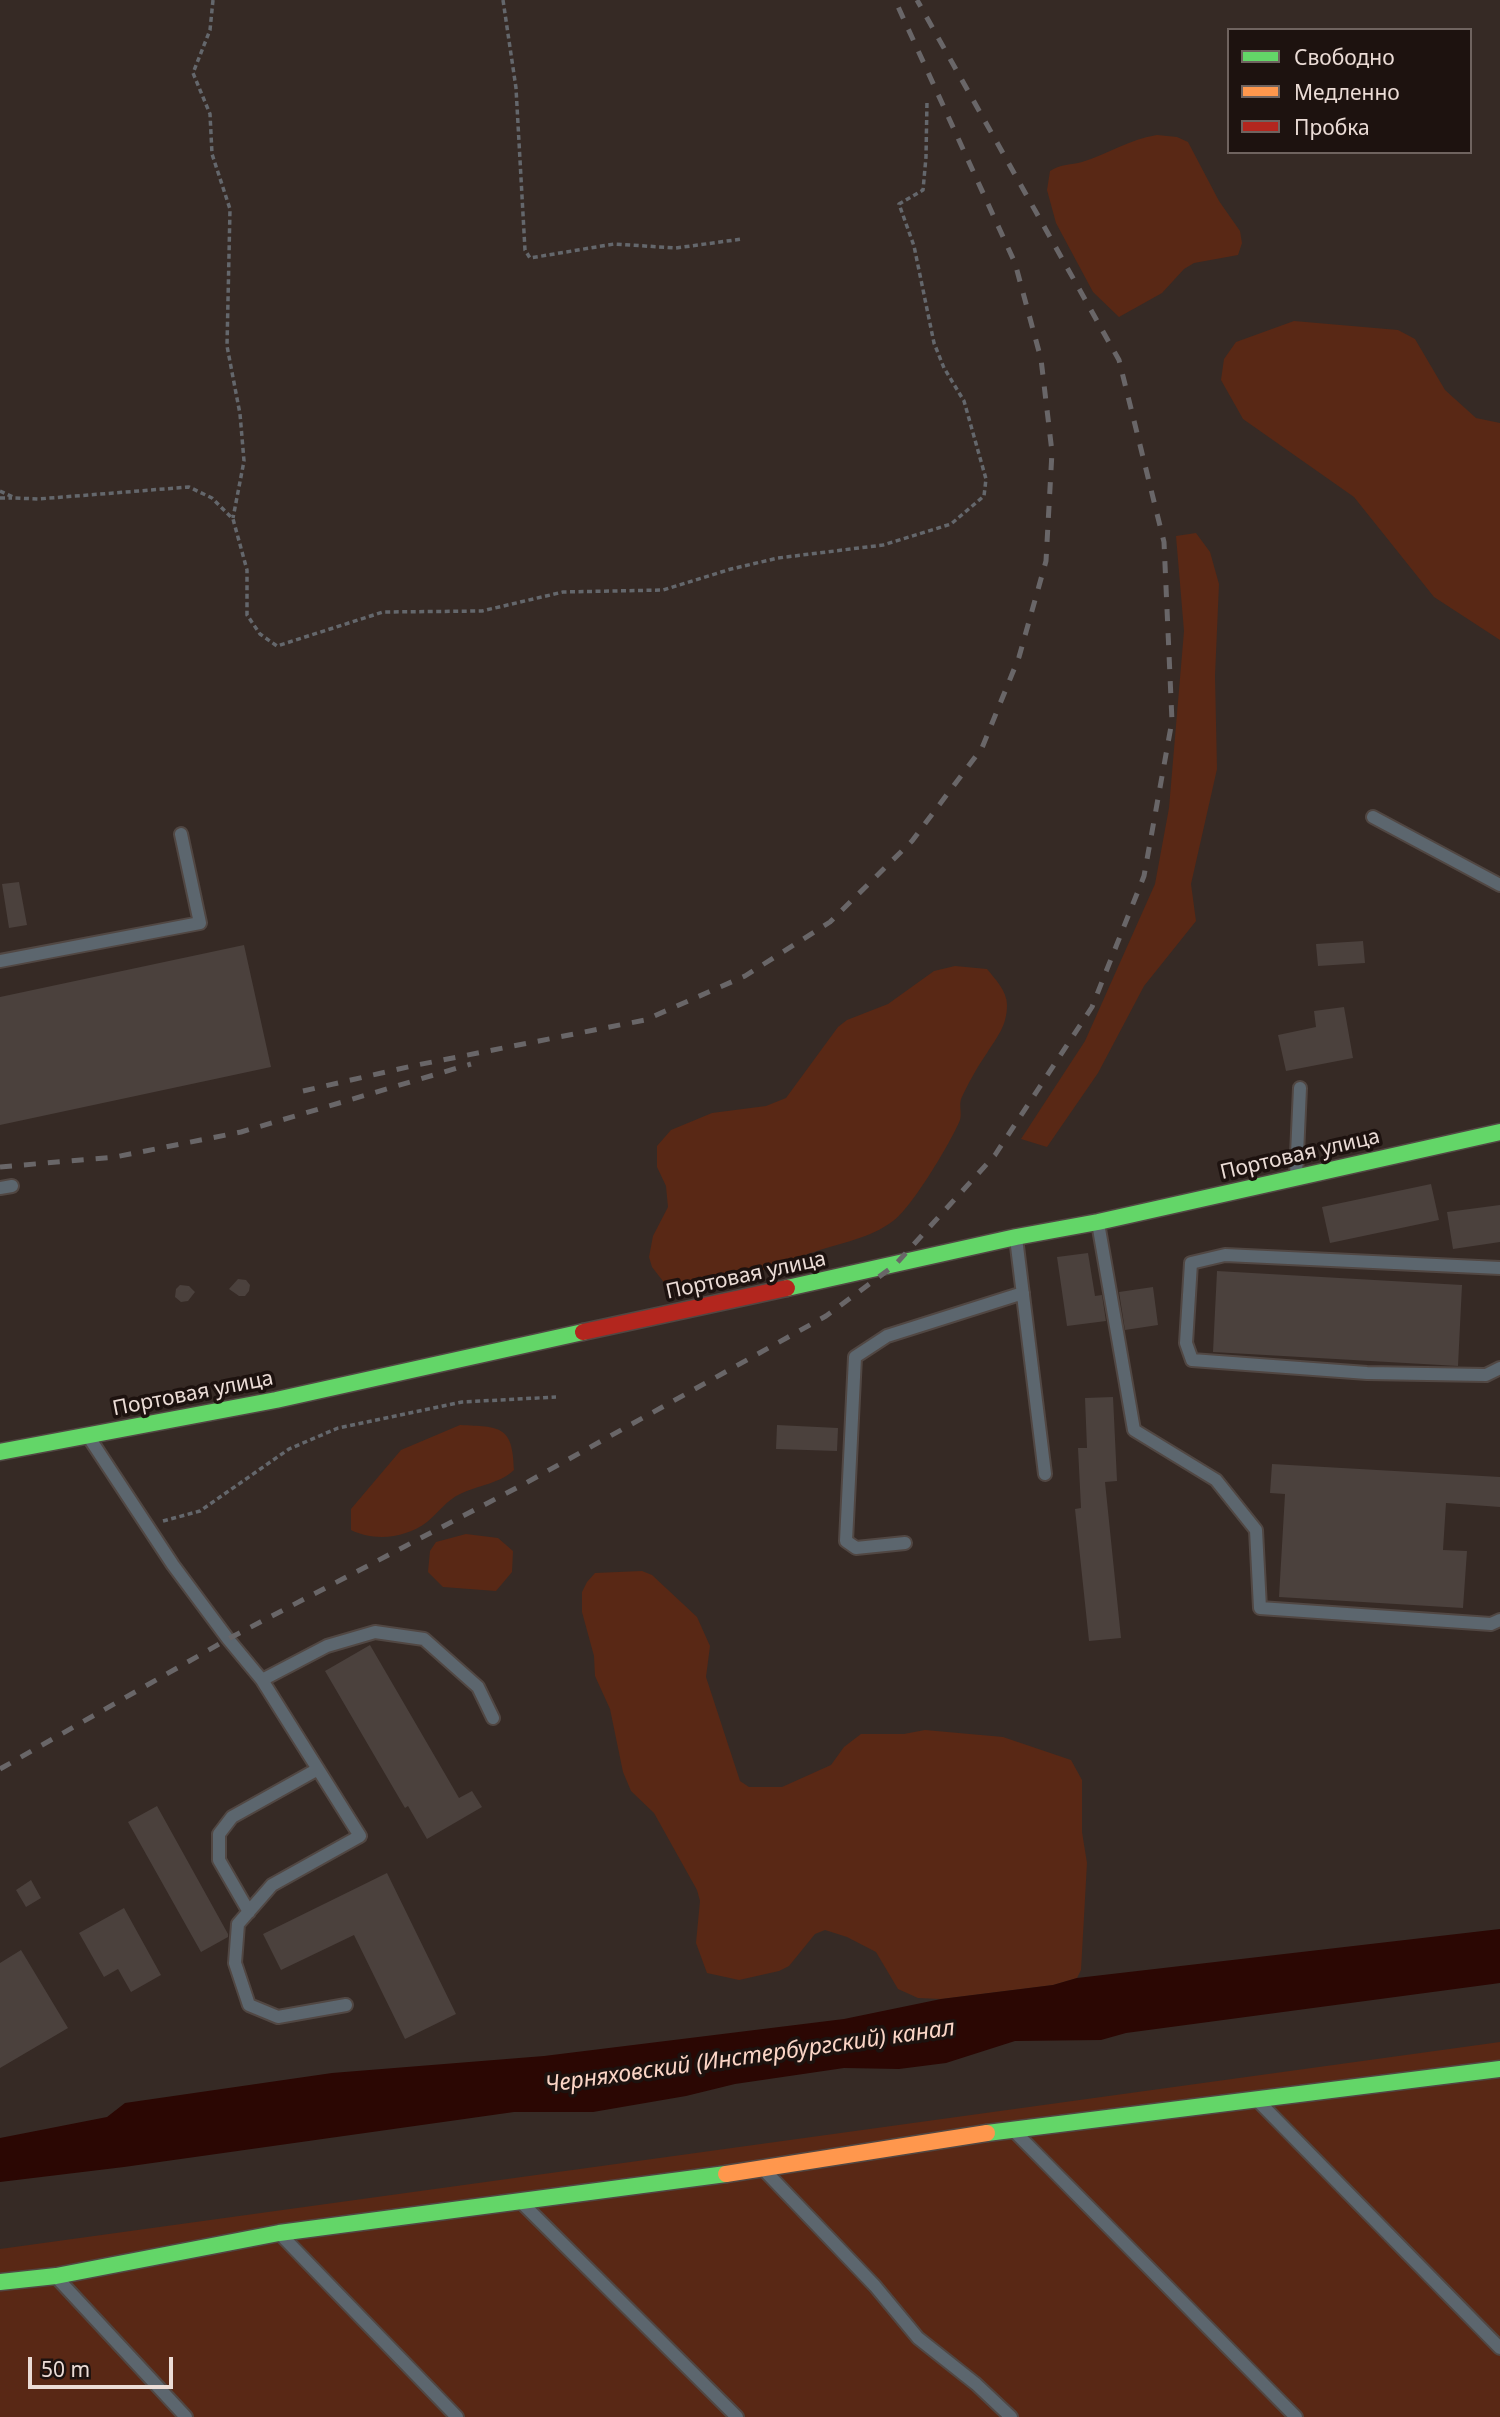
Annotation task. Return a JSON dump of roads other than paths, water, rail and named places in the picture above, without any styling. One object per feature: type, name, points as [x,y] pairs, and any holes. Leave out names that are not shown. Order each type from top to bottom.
[{"type":"street","name":"Портовая улица","points":[[0,1452],[276,1401],[1500,1132]]},
{"type":"street","points":[[0,2282],[55,2276],[279,2233],[763,2169],[1012,2129],[1500,2069]]},
{"type":"lane","points":[[1373,817],[1500,885]]},
{"type":"lane","points":[[1,957],[200,923],[181,834]]},
{"type":"lane","points":[[1296,1177],[1300,1088]]},
{"type":"lane","points":[[1098,1222],[1134,1430],[1216,1480],[1256,1530],[1260,1608],[1491,1625],[1500,1620]]},
{"type":"lane","points":[[1016,1237],[1045,1474]]},
{"type":"lane","points":[[1500,1268],[1225,1255],[1191,1263],[1186,1343],[1192,1360],[1367,1373],[1486,1375],[1500,1368]]},
{"type":"lane","points":[[905,1544],[856,1548],[846,1541],[855,1357],[887,1336],[1023,1293]]},
{"type":"lane","points":[[88,1435],[204,1608],[262,1680],[360,1836],[272,1885],[238,1924],[234,1963],[249,2004],[278,2017],[346,2005]]},
{"type":"lane","points":[[262,1680],[327,1646],[374,1632],[424,1639],[478,1686],[493,1718]]},
{"type":"lane","points":[[249,1912],[219,1860],[219,1834],[232,1817],[318,1769]]},
{"type":"lane","points":[[1255,2099],[1500,2348]]},
{"type":"lane","points":[[1012,2129],[1296,2417]]},
{"type":"lane","points":[[763,2169],[875,2286],[918,2338],[976,2384],[1011,2417]]},
{"type":"lane","points":[[518,2200],[737,2417]]},
{"type":"lane","points":[[279,2233],[457,2417]]},
{"type":"lane","points":[[55,2276],[186,2417]]},
{"type":"water","name":"Черняховский (Инстербургский) канал","points":[[1500,1929],[1500,1983],[1126,2033],[1101,2040],[1015,2041],[946,2063],[899,2069],[844,2068],[735,2084],[686,2096],[593,2112],[514,2112],[0,2182],[0,2138],[107,2117],[125,2103],[332,2073],[544,2056],[844,2019],[941,1999],[1053,1985],[1077,1978]]},
{"type":"railway","points":[[303,1091],[412,1066],[645,1020],[745,976],[830,922],[912,841],[982,748],[1019,657],[1046,561],[1052,452],[1041,359],[1015,263],[895,0]]},
{"type":"railway","points":[[0,1769],[228,1639],[524,1484],[826,1316],[895,1265],[995,1155],[1092,1007],[1144,876],[1172,721],[1164,542],[1119,360],[917,0]]},
{"type":"railway","points":[[0,1167],[115,1157],[241,1132],[471,1064]]}]
